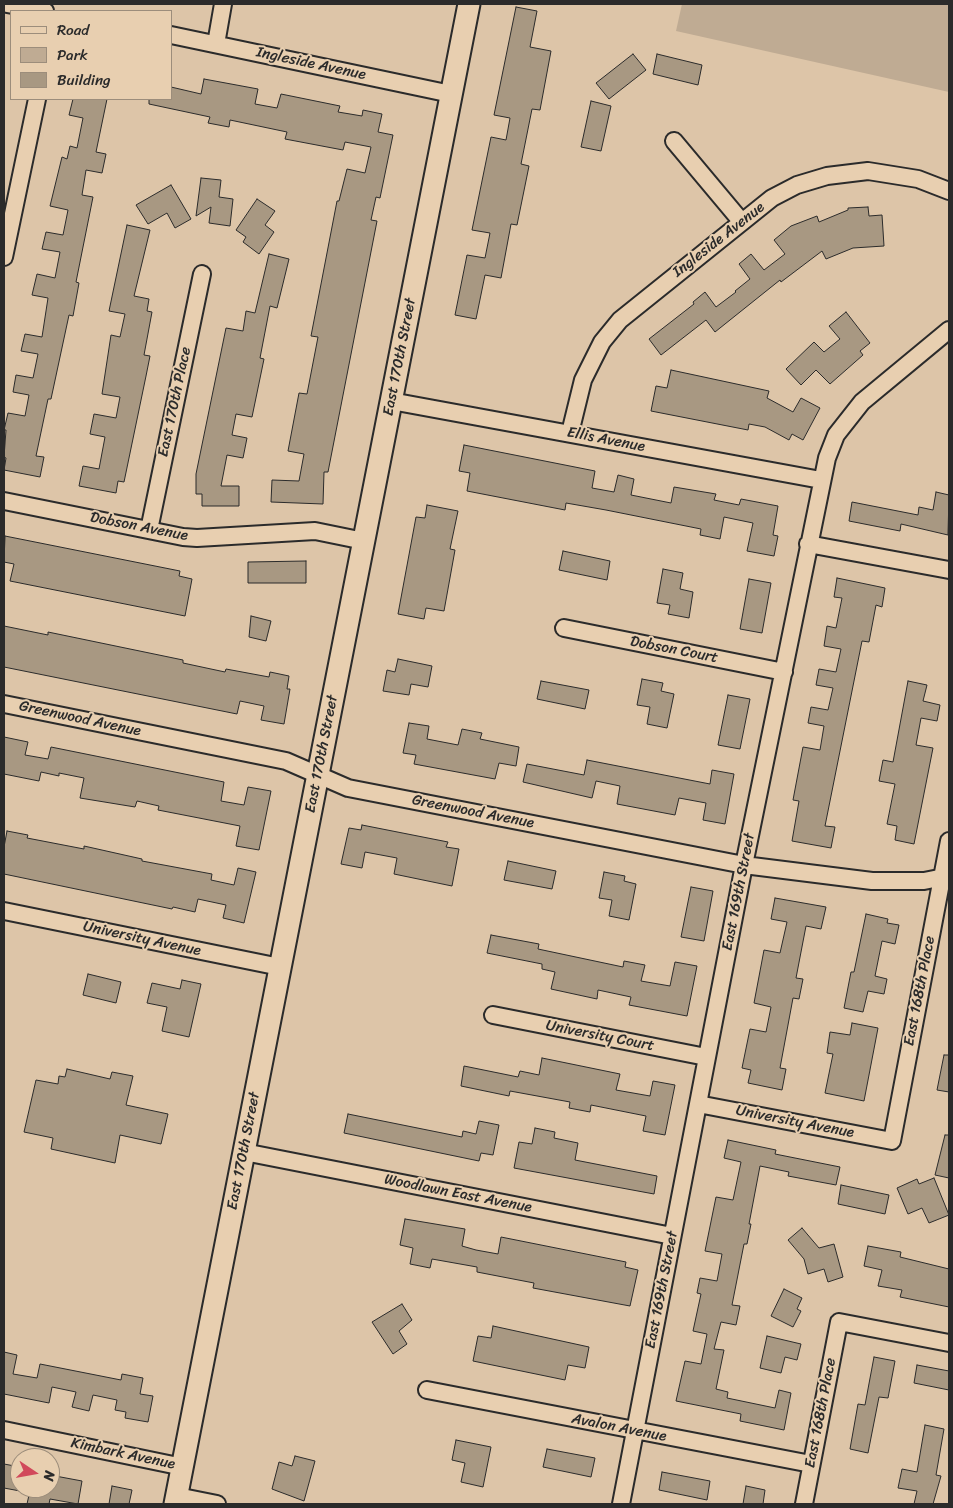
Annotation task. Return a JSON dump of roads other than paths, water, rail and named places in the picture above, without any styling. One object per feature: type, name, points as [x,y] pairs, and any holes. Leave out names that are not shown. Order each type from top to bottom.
[{"type":"street","points":[[7,4],[40,10]]},
{"type":"street","points":[[216,44],[224,4]]},
{"type":"street","name":"East 170th Street","points":[[176,1500],[468,4]]},
{"type":"street","name":"Ingleside Avenue","points":[[172,36],[451,94]]},
{"type":"street","points":[[4,257],[37,100]]},
{"type":"street","points":[[674,140],[741,221]]},
{"type":"street","name":"Ingleside Avenue","points":[[570,432],[582,380],[602,342],[635,306],[741,221],[790,189],[840,173],[868,171],[918,178],[949,191]]},
{"type":"street","name":"East 170th Place","points":[[148,530],[202,274]]},
{"type":"street","name":"East 169th Street","points":[[621,1504],[706,1057],[822,480],[836,435],[852,413],[874,391],[949,330]]},
{"type":"street","name":"Ellis Avenue","points":[[391,401],[570,432],[822,480]]},
{"type":"street","name":"Dobson Avenue","points":[[4,501],[197,538],[315,531],[364,541]]},
{"type":"street","points":[[808,544],[949,570]]},
{"type":"street","name":"Dobson Court","points":[[564,628],[784,672]]},
{"type":"street","name":"Greenwood Avenue","points":[[4,704],[286,761],[348,788],[744,865],[872,881],[924,882],[946,876]]},
{"type":"street","name":"East 168th Place","points":[[892,1141],[946,876],[949,841]]},
{"type":"street","name":"University Avenue","points":[[4,911],[280,968]]},
{"type":"street","name":"University Court","points":[[493,1015],[706,1057]]},
{"type":"street","name":"University Avenue","points":[[698,1104],[892,1141]]},
{"type":"street","name":"Woodlawn East Avenue","points":[[244,1152],[672,1236]]},
{"type":"street","name":"East 168th Place","points":[[804,1504],[839,1322],[949,1342]]},
{"type":"street","name":"Avalon Avenue","points":[[427,1390],[811,1464]]},
{"type":"street","name":"Kimbark Avenue","points":[[4,1430],[183,1467]]},
{"type":"street","points":[[176,1500],[217,1504]]}]
